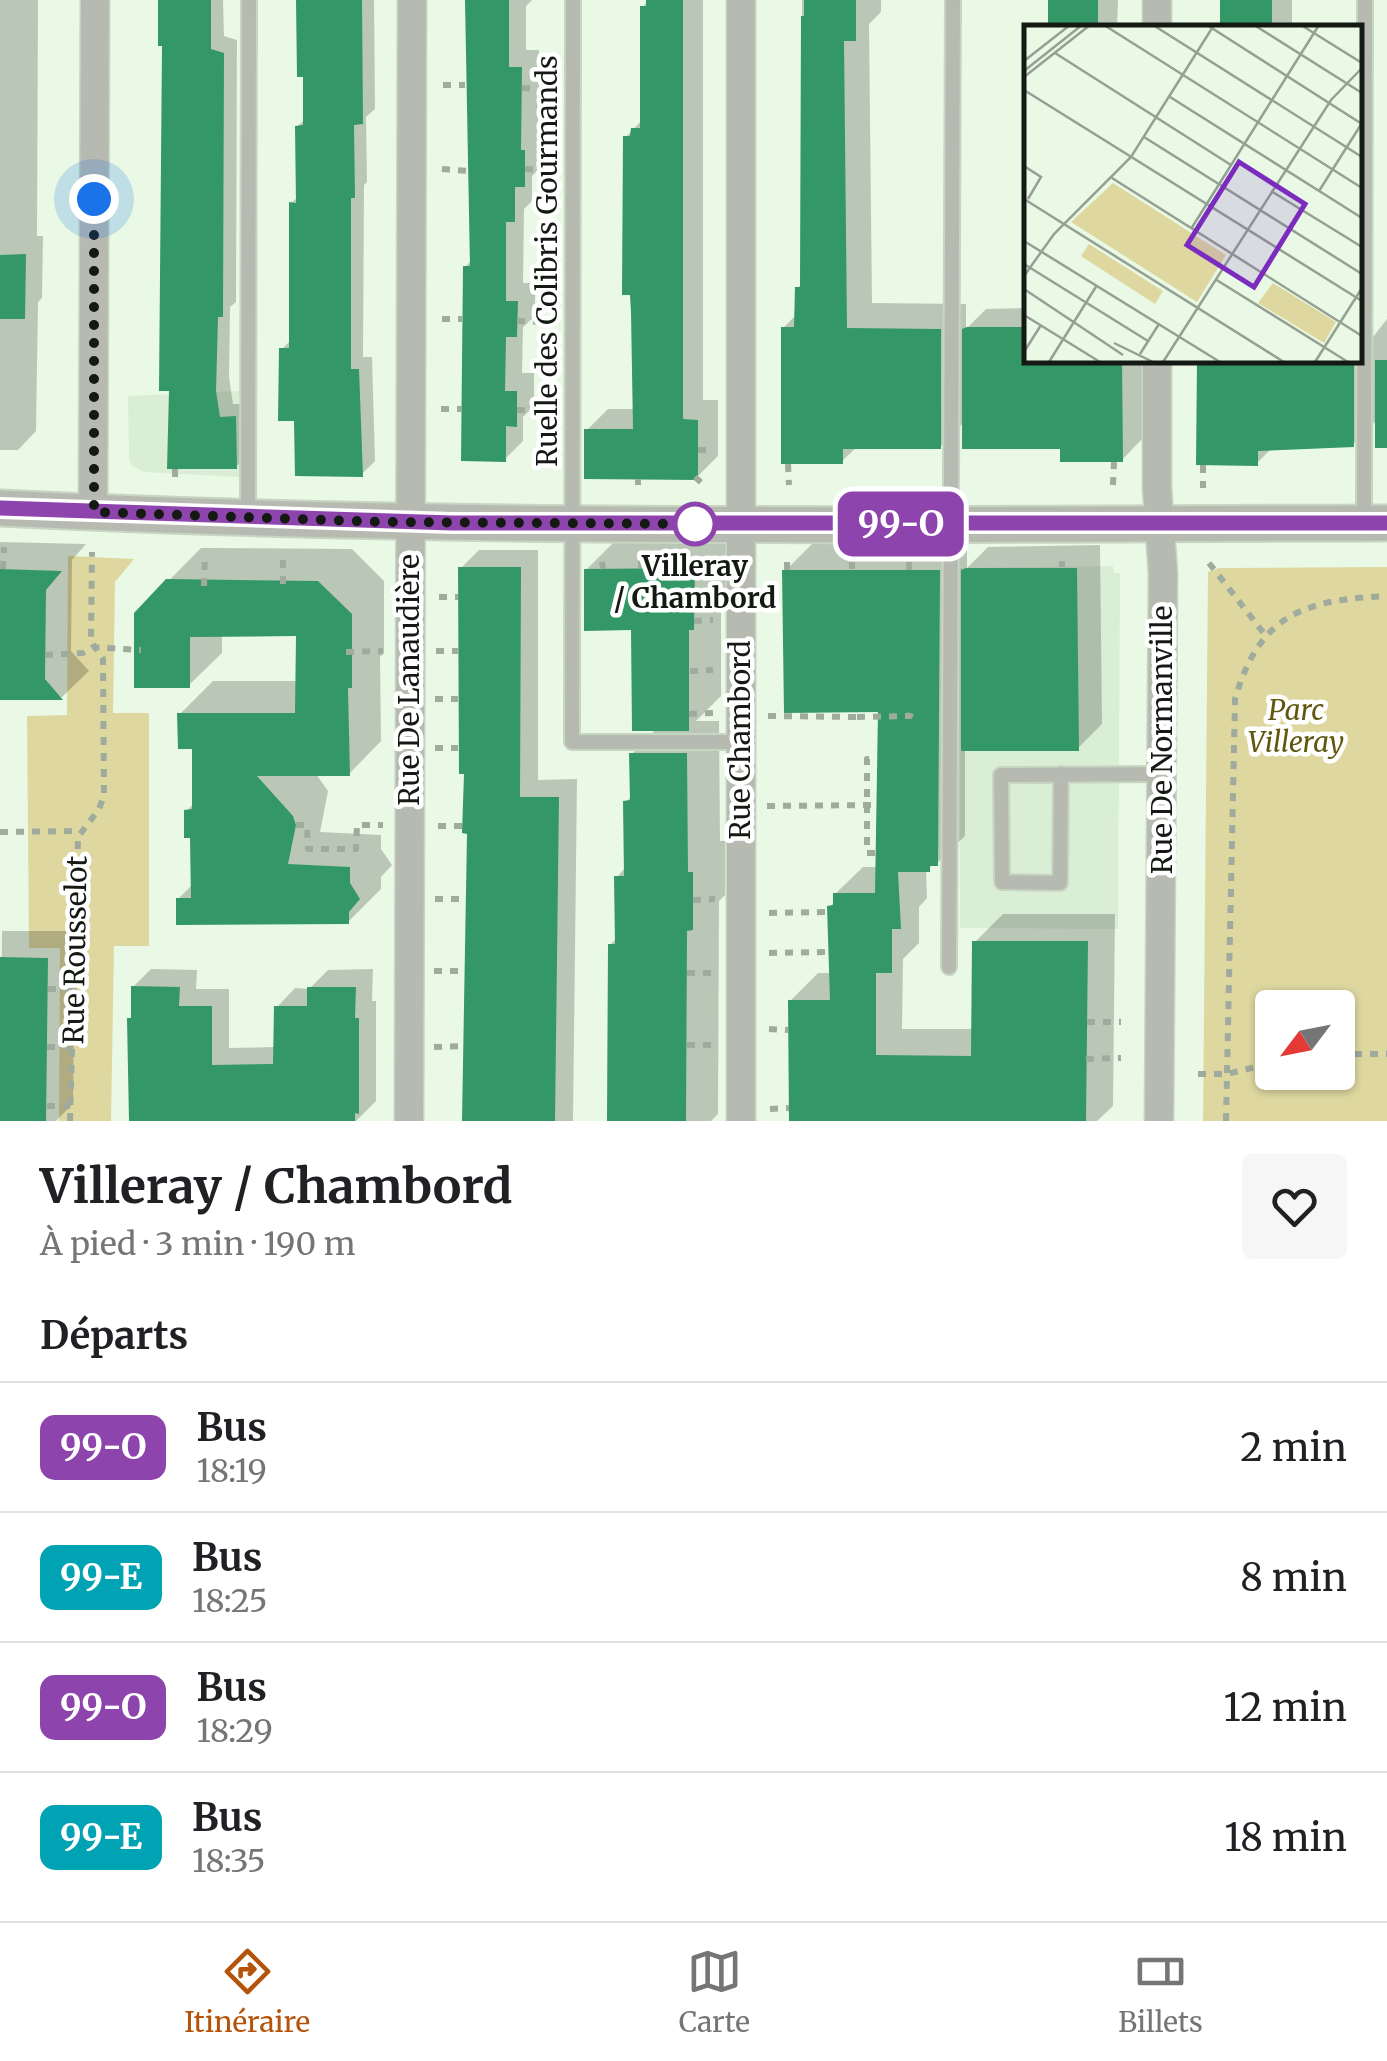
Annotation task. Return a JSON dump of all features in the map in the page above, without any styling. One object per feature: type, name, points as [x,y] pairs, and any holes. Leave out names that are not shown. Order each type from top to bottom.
[{"type":"street","points":[[94,512],[95,0]]},
{"type":"street","name":"Rue De Lanaudière","points":[[409,1121],[412,0]]},
{"type":"street","name":"Rue Chambord","points":[[741,0],[740,742],[754,1115]]},
{"type":"street","name":"Rue De Normanville","points":[[1157,362],[1159,524],[1164,573],[1159,1121]]},
{"type":"street","points":[[0,508],[409,522],[1376,523]]},
{"type":"lane","points":[[248,518],[249,0]]},
{"type":"lane","name":"Ruelle des Colibris Gourmands","points":[[572,0],[572,742],[740,742]]},
{"type":"lane","points":[[949,967],[953,0]]},
{"type":"lane","points":[[1365,0],[1376,523]]},
{"type":"lane","points":[[1060,774],[1060,883],[1002,882],[1000,775],[1060,774],[1162,774]]},
{"type":"path","points":[[443,85],[465,85]]},
{"type":"path","points":[[522,88],[552,90]]},
{"type":"path","points":[[442,170],[470,171]]},
{"type":"path","points":[[442,319],[462,319]]},
{"type":"path","points":[[518,321],[549,320],[548,338]]},
{"type":"path","points":[[517,410],[546,411],[547,393]]},
{"type":"path","points":[[441,409],[462,408]]},
{"type":"path","points":[[698,450],[712,450]]},
{"type":"path","points":[[1113,485],[1114,462]]},
{"type":"path","points":[[788,464],[789,485]]},
{"type":"path","points":[[1203,465],[1203,488]]},
{"type":"path","points":[[695,476],[703,484]]},
{"type":"path","points":[[2,569],[4,547]]},
{"type":"path","name":"Rue Rousselot","points":[[70,1121],[80,831],[99,809],[104,796],[103,659],[92,647],[92,552]]},
{"type":"path","points":[[204,586],[205,558]]},
{"type":"path","points":[[283,560],[283,588]]},
{"type":"path","points":[[1209,563],[1266,636]]},
{"type":"path","points":[[1226,1121],[1235,699],[1246,666],[1266,636],[1298,611],[1337,598],[1387,596]]},
{"type":"path","points":[[436,597],[458,597]]},
{"type":"path","points":[[694,621],[714,620]]},
{"type":"path","points":[[45,655],[83,653],[92,647],[141,650]]},
{"type":"path","points":[[346,652],[383,651]]},
{"type":"path","points":[[436,651],[458,651]]},
{"type":"path","points":[[690,671],[715,670]]},
{"type":"path","points":[[436,699],[458,699]]},
{"type":"path","points":[[767,716],[910,716],[911,712]]},
{"type":"path","points":[[689,714],[715,713]]},
{"type":"path","points":[[435,748],[458,748]]},
{"type":"path","points":[[875,853],[866,853],[871,805],[868,759],[876,759]]},
{"type":"path","points":[[767,806],[871,805]]},
{"type":"path","points":[[296,825],[307,825],[308,850],[356,849],[357,825],[383,824]]},
{"type":"path","points":[[435,826],[462,826]]},
{"type":"path","points":[[0,832],[80,831]]},
{"type":"path","points":[[434,899],[463,899]]},
{"type":"path","points":[[692,900],[715,899]]},
{"type":"path","points":[[767,913],[828,912]]},
{"type":"path","points":[[767,953],[828,952]]},
{"type":"path","points":[[434,971],[458,970]]},
{"type":"path","points":[[687,973],[715,973]]},
{"type":"path","points":[[48,989],[74,989]]},
{"type":"path","points":[[1086,1022],[1121,1022]]},
{"type":"path","points":[[767,1029],[788,1030]]},
{"type":"path","points":[[687,1045],[715,1045]]},
{"type":"path","points":[[434,1047],[463,1046]]},
{"type":"path","points":[[48,1047],[72,1048]]},
{"type":"path","points":[[1355,1054],[1387,1054]]},
{"type":"path","points":[[1086,1059],[1121,1058]]},
{"type":"path","points":[[1198,1074],[1227,1074],[1255,1067]]},
{"type":"path","points":[[46,1106],[71,1106]]},
{"type":"path","points":[[754,1115],[789,1108]]},
{"type":"shaded area","points":[[239,391],[240,477],[144,472],[132,466],[128,396]]},
{"type":"shaded area","points":[[1113,566],[1114,573],[1120,573],[1118,929],[960,928],[960,568]]},
{"type":"green space","points":[[68,556],[134,559],[115,582],[113,713],[149,713],[149,946],[114,946],[111,1121],[59,1121],[60,948],[29,948],[27,716],[67,715]]},
{"type":"green space","name":"Parc Villeray","points":[[1387,567],[1387,1121],[1203,1121],[1208,572],[1219,568]]},
{"type":"building","points":[[158,0],[211,0],[211,49],[224,53],[223,317],[218,317],[216,391],[220,417],[236,416],[237,469],[167,469],[169,391],[159,391],[162,46],[158,46]]},
{"type":"building","points":[[296,0],[362,0],[363,124],[354,125],[355,198],[351,198],[351,369],[359,369],[363,477],[295,476],[294,421],[278,421],[279,348],[289,348],[289,202],[296,203],[295,126],[303,125],[303,77],[297,77]]},
{"type":"building","points":[[465,0],[509,0],[509,67],[522,67],[521,150],[525,150],[525,187],[515,187],[515,222],[506,222],[506,301],[518,301],[517,337],[506,337],[505,391],[517,391],[517,427],[506,426],[506,462],[461,461],[463,266],[470,266]]},
{"type":"building","points":[[646,0],[683,0],[683,419],[698,420],[698,480],[584,479],[584,429],[633,429],[630,295],[622,295],[623,136],[630,136],[631,128],[640,128],[640,6],[646,6]]},
{"type":"building","points":[[804,0],[856,0],[856,41],[844,41],[847,328],[941,329],[941,449],[843,449],[843,464],[781,464],[781,327],[794,327],[795,287],[800,287]]},
{"type":"building","points":[[1048,0],[1098,0],[1098,25],[1048,25]]},
{"type":"building","points":[[1220,0],[1272,0],[1272,25],[1220,25]]},
{"type":"building","points":[[26,254],[25,319],[0,319],[0,255]]},
{"type":"building","points":[[1024,327],[1024,362],[1122,362],[1123,462],[1060,462],[1060,449],[962,449],[962,329]]},
{"type":"building","points":[[1375,360],[1387,360],[1387,448],[1375,448]]},
{"type":"building","points":[[1197,362],[1354,362],[1354,447],[1258,451],[1258,466],[1196,465]]},
{"type":"building","points":[[458,567],[521,567],[520,797],[559,797],[555,1121],[462,1121],[467,834],[462,833],[464,774],[459,774]]},
{"type":"building","points":[[695,568],[694,630],[689,630],[689,731],[632,731],[631,630],[584,631],[584,569]]},
{"type":"building","points":[[1077,568],[1079,751],[961,751],[961,570]]},
{"type":"building","points":[[0,569],[62,571],[46,590],[45,679],[63,700],[0,700]]},
{"type":"building","points":[[782,570],[940,570],[938,866],[930,866],[930,872],[898,872],[901,929],[892,929],[892,973],[876,973],[876,1055],[971,1056],[972,941],[1088,941],[1086,1121],[789,1121],[788,1000],[830,1000],[827,906],[833,905],[833,893],[875,893],[878,712],[784,713]]},
{"type":"building","points":[[166,579],[318,581],[352,614],[352,688],[348,688],[350,776],[257,776],[293,816],[296,825],[288,864],[350,867],[350,883],[360,899],[349,912],[349,924],[176,925],[176,898],[191,898],[190,838],[184,838],[184,810],[192,809],[192,749],[178,749],[177,713],[295,713],[296,636],[190,637],[190,688],[134,688],[134,613]]},
{"type":"building","points":[[629,753],[687,753],[688,872],[693,872],[693,930],[687,931],[686,1121],[607,1121],[608,944],[615,944],[614,876],[624,876],[623,801],[630,800]]},
{"type":"building","points":[[0,957],[48,958],[46,1121],[0,1121]]},
{"type":"building","points":[[131,986],[180,987],[179,1006],[212,1006],[212,1065],[273,1064],[274,1006],[307,1006],[307,987],[356,987],[359,1114],[355,1113],[355,1121],[129,1121],[127,1018],[131,1018]]},
{"type":"bus line","name":"99-O","points":[[0,508],[452,523],[1387,523]]},
{"type":"place","name":"Villeray / Chambord","points":[[695,524]]},
{"type":"route","points":[[94,199],[94,512],[383,522],[695,524]]}]
